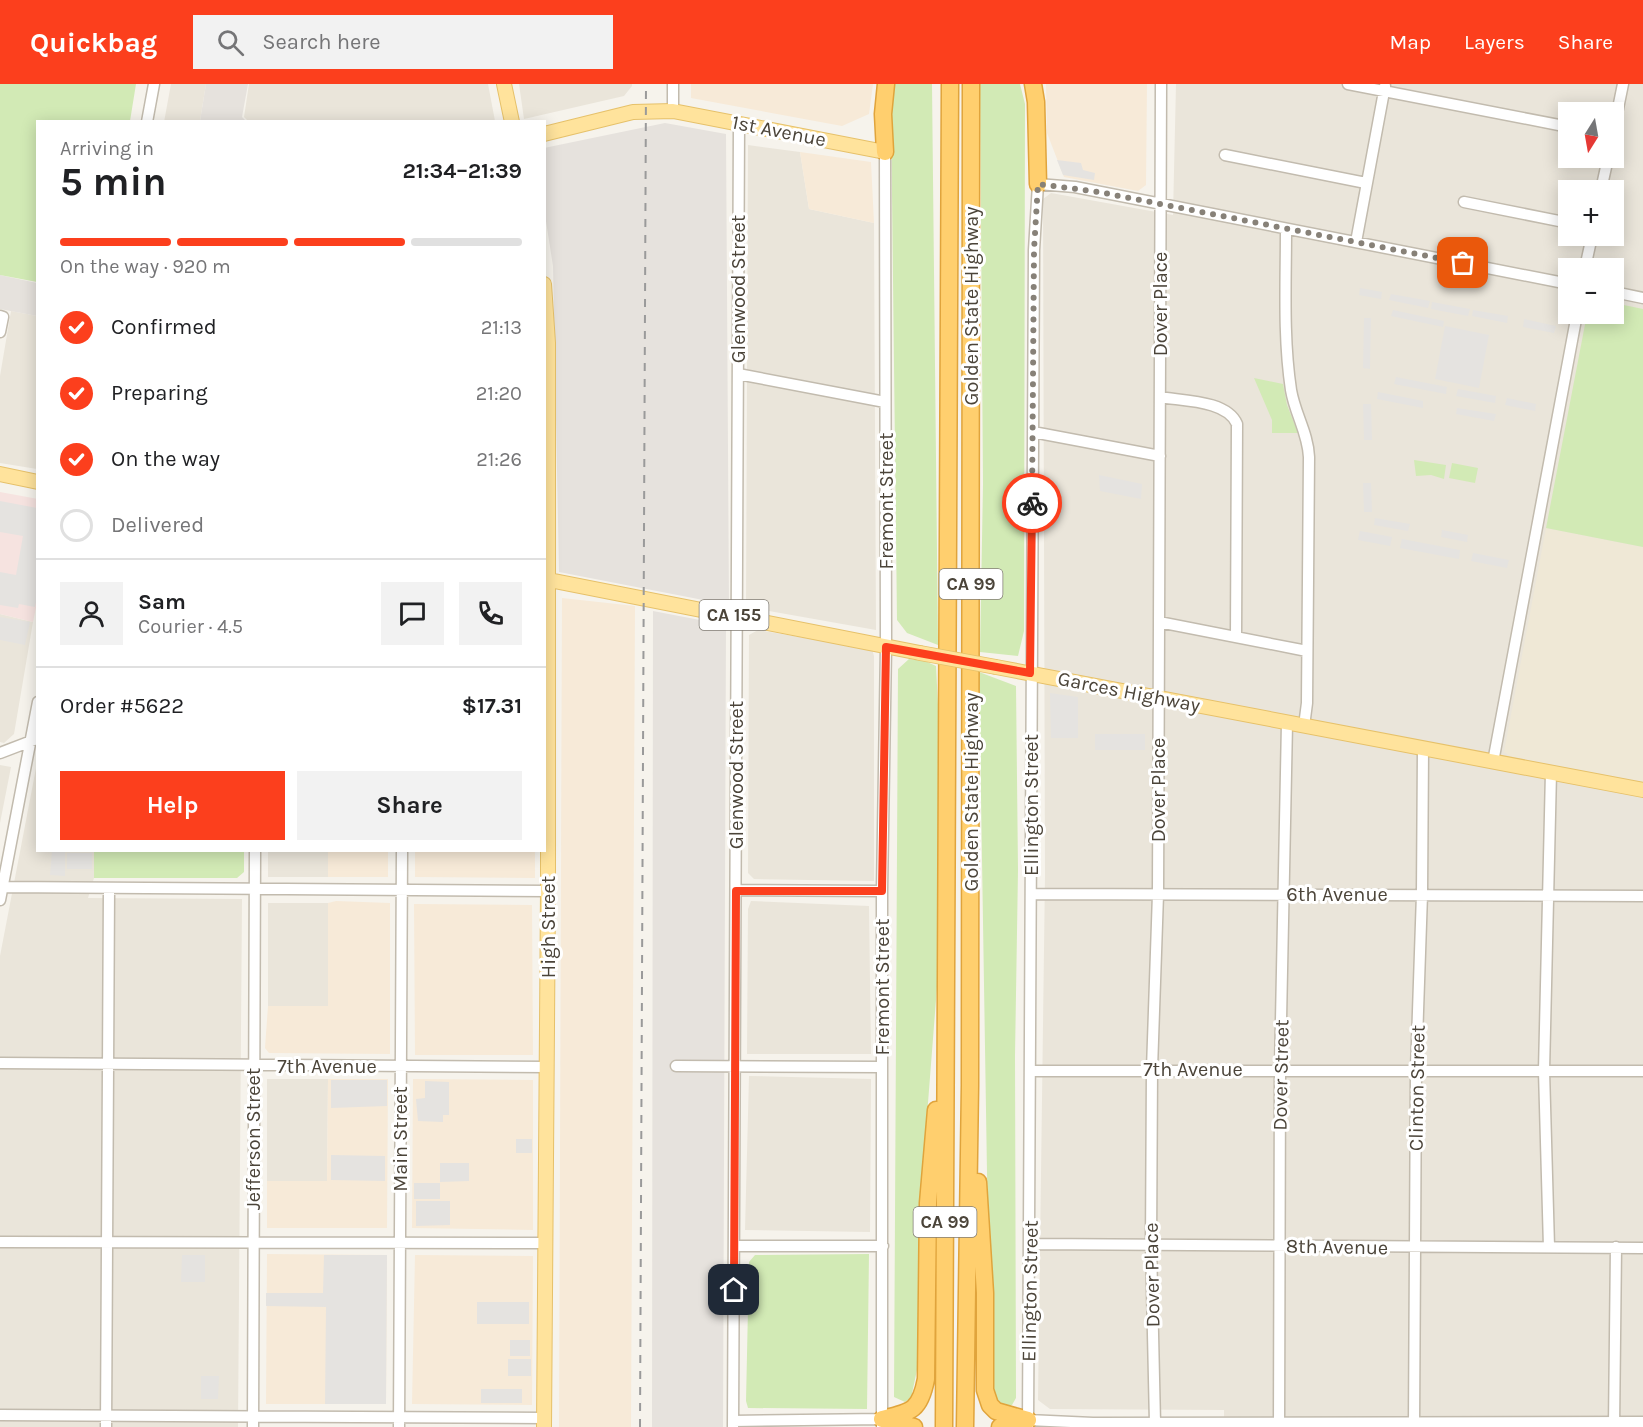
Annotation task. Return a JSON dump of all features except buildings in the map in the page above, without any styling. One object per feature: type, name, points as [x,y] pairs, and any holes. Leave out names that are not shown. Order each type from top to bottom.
[{"type":"highway","points":[[885,152],[883,114],[886,84]]},
{"type":"highway","name":"Golden State Highway","points":[[944,1427],[950,84]]},
{"type":"highway","name":"Golden State Highway","points":[[965,1427],[970,1085],[970,84]]},
{"type":"highway","points":[[1033,84],[1036,102],[1038,184]]},
{"type":"highway","points":[[882,1423],[914,1409],[921,1400],[926,1379],[928,1203],[946,1017]]},
{"type":"highway","points":[[970,1085],[984,1281],[985,1390],[990,1405],[996,1411],[1028,1423]]},
{"type":"highway","points":[[882,1423],[914,1427]]},
{"type":"highway","points":[[1000,1427],[1028,1423]]},
{"type":"main road","points":[[504,84],[512,120]]},
{"type":"main road","points":[[546,134],[633,112],[673,111]]},
{"type":"main road","name":"1st Avenue","points":[[673,111],[885,152]]},
{"type":"main road","name":"High Street","points":[[544,1422],[548,891],[546,580],[548,343],[546,314]]},
{"type":"main road","points":[[0,474],[36,482]]},
{"type":"main road","name":"Garces Highway","points":[[546,580],[886,647],[1643,790]]},
{"type":"street","points":[[147,120],[154,84]]},
{"type":"street","points":[[673,84],[673,111]]},
{"type":"street","name":"Dover Place","points":[[1155,1423],[1151,1245],[1152,1069],[1158,894],[1161,84]]},
{"type":"street","points":[[1348,84],[1385,87],[1558,125]]},
{"type":"street","points":[[1619,102],[1623,84]]},
{"type":"street","points":[[1356,242],[1385,87]]},
{"type":"street","name":"Glenwood Street","points":[[733,1424],[739,124]]},
{"type":"street","name":"Fremont Street","points":[[882,1423],[881,1067],[886,647],[885,152]]},
{"type":"street","points":[[1225,155],[1366,183]]},
{"type":"street","points":[[1038,184],[1075,188],[1558,282]]},
{"type":"street","name":"Ellington Street","points":[[1028,1423],[1031,1244],[1030,673],[1034,250],[1038,184]]},
{"type":"street","points":[[1464,202],[1558,221]]},
{"type":"street","points":[[1286,229],[1286,348],[1293,399],[1307,436],[1309,457],[1307,703],[1304,726]]},
{"type":"street","points":[[1624,294],[1643,298]]},
{"type":"street","points":[[0,332],[1,316]]},
{"type":"street","points":[[1493,762],[1574,324]]},
{"type":"street","points":[[738,374],[885,402]]},
{"type":"street","points":[[1160,397],[1221,408],[1232,414],[1237,424],[1236,637]]},
{"type":"street","points":[[1033,432],[1160,456]]},
{"type":"street","points":[[1159,622],[1307,651]]},
{"type":"street","points":[[0,900],[36,721]]},
{"type":"street","name":"Dover Street","points":[[1279,1425],[1280,1070],[1286,894],[1287,723]]},
{"type":"street","points":[[0,753],[34,740]]},
{"type":"street","name":"Clinton Street","points":[[1414,1424],[1416,1070],[1422,894],[1423,749]]},
{"type":"street","points":[[1549,1247],[1544,1071],[1550,896],[1551,772]]},
{"type":"street","name":"Jefferson Street","points":[[253,1422],[255,852]]},
{"type":"street","name":"Main Street","points":[[399,1422],[402,852]]},
{"type":"street","points":[[2,887],[548,891]]},
{"type":"street","points":[[106,1422],[109,889]]},
{"type":"street","points":[[736,891],[882,891]]},
{"type":"street","name":"6th Avenue","points":[[1031,894],[1643,896]]},
{"type":"street","name":"7th Avenue","points":[[0,1063],[547,1067]]},
{"type":"street","points":[[676,1066],[881,1067]]},
{"type":"street","name":"7th Avenue","points":[[1031,1071],[1152,1069],[1643,1071]]},
{"type":"street","points":[[0,1242],[107,1240],[546,1243]]},
{"type":"street","name":"8th Avenue","points":[[1031,1244],[1643,1248]]},
{"type":"street","points":[[734,1246],[883,1246]]},
{"type":"street","points":[[1614,1424],[1616,1247]]},
{"type":"street","points":[[0,1414],[106,1422],[544,1422]]},
{"type":"street","points":[[1028,1423],[1279,1425],[1643,1422]]},
{"type":"street","points":[[733,1424],[882,1423]]},
{"type":"shaded area","points":[[171,84],[206,84],[200,120],[164,120]]},
{"type":"shaded area","points":[[206,84],[248,84],[242,117],[245,120],[200,120]]},
{"type":"shaded area","points":[[249,84],[488,84],[495,120],[247,120],[244,117]]},
{"type":"shaded area","points":[[519,84],[632,84],[632,86],[624,96],[524,119]]},
{"type":"shaded area","points":[[691,84],[873,84],[869,114],[842,126],[691,98]]},
{"type":"shaded area","points":[[1046,84],[1147,84],[1146,185],[1138,191],[1064,177],[1047,133]]},
{"type":"shaded area","points":[[1176,84],[1643,84],[1643,1427],[1224,1427],[1224,1410],[1050,1409],[1038,1400],[1045,875],[1043,199],[1051,193],[1173,215]]},
{"type":"shaded area","points":[[665,123],[726,134],[729,605],[559,572],[553,266],[546,221],[546,148]]},
{"type":"shaded area","points":[[748,145],[800,152],[809,209],[874,223],[876,630],[746,607]]},
{"type":"shaded area","points":[[800,152],[871,162],[874,223],[809,209]]},
{"type":"shaded area","points":[[1057,160],[1081,163],[1083,170],[1095,173],[1094,180],[1063,175]]},
{"type":"shaded area","points":[[0,275],[36,283],[36,316],[0,309]]},
{"type":"shaded area","points":[[1360,288],[1382,292],[1381,299],[1359,295]]},
{"type":"shaded area","points":[[1391,294],[1430,301],[1428,308],[1389,300]]},
{"type":"shaded area","points":[[1432,302],[1470,309],[1468,316],[1431,309]]},
{"type":"shaded area","points":[[1393,310],[1444,321],[1443,327],[1391,316]]},
{"type":"shaded area","points":[[1473,310],[1508,316],[1507,323],[1472,316]]},
{"type":"shaded area","points":[[11,311],[36,316],[36,469],[0,463],[0,376]]},
{"type":"shaded area","points":[[1364,318],[1371,318],[1370,369],[1363,368]]},
{"type":"shaded area","points":[[1524,319],[1556,326],[1554,333],[1523,327]]},
{"type":"shaded area","points":[[1445,326],[1489,335],[1479,388],[1435,379]]},
{"type":"shaded area","points":[[1396,377],[1447,387],[1446,394],[1394,384]]},
{"type":"shaded area","points":[[1458,389],[1496,396],[1495,403],[1456,396]]},
{"type":"shaded area","points":[[1378,392],[1423,401],[1423,408],[1377,399]]},
{"type":"shaded area","points":[[1507,398],[1536,404],[1535,411],[1505,405]]},
{"type":"shaded area","points":[[1363,404],[1371,404],[1372,440],[1364,440]]},
{"type":"shaded area","points":[[1457,408],[1496,414],[1494,421],[1456,414]]},
{"type":"shaded area","points":[[1099,475],[1142,484],[1141,499],[1100,491]]},
{"type":"shaded area","points":[[1363,483],[1371,483],[1372,512],[1364,512]]},
{"type":"shaded area","points":[[0,492],[36,499],[36,608],[33,622],[0,614]]},
{"type":"shaded area","points":[[0,501],[36,508],[35,607],[19,604],[18,608],[0,605],[0,572],[16,575],[23,536],[0,532]]},
{"type":"shaded area","points":[[1375,518],[1410,524],[1408,531],[1374,525]]},
{"type":"shaded area","points":[[1546,528],[1643,547],[1643,782],[1511,757],[1504,752]]},
{"type":"shaded area","points":[[1442,530],[1468,535],[1467,542],[1441,537]]},
{"type":"shaded area","points":[[1360,531],[1392,537],[1390,546],[1358,540]]},
{"type":"shaded area","points":[[1402,539],[1460,550],[1459,559],[1400,548]]},
{"type":"shaded area","points":[[1473,553],[1509,560],[1507,568],[1471,561]]},
{"type":"shaded area","points":[[562,598],[635,606],[631,1427],[559,1427]]},
{"type":"shaded area","points":[[653,611],[726,625],[723,1427],[652,1427]]},
{"type":"shaded area","points":[[0,614],[33,622],[14,734],[4,743],[0,742]]},
{"type":"shaded area","points":[[0,617],[30,622],[25,645],[0,640]]},
{"type":"shaded area","points":[[758,630],[872,649],[874,656],[874,881],[754,879],[748,873],[749,635]]},
{"type":"shaded area","points":[[1050,693],[1078,697],[1078,738],[1051,738]]},
{"type":"shaded area","points":[[1095,734],[1145,734],[1145,750],[1095,750]]},
{"type":"shaded area","points":[[0,765],[11,767],[0,823]]},
{"type":"shaded area","points":[[36,768],[36,852],[94,852],[94,878],[88,898],[242,899],[238,1427],[0,1427],[0,956]]},
{"type":"shaded area","points":[[52,852],[65,852],[65,876],[50,875]]},
{"type":"shaded area","points":[[268,852],[328,852],[328,877],[268,877]]},
{"type":"shaded area","points":[[328,852],[388,852],[388,877],[328,877]]},
{"type":"shaded area","points":[[415,852],[535,852],[535,878],[415,877]]},
{"type":"shaded area","points":[[67,853],[92,853],[92,869],[67,869]]},
{"type":"shaded area","points":[[336,901],[390,903],[390,1054],[269,1053],[265,1048],[268,1006],[328,1006],[328,903]]},
{"type":"shaded area","points":[[751,901],[869,906],[871,1054],[747,1054],[748,909]]},
{"type":"shaded area","points":[[268,903],[328,903],[328,1006],[268,1006]]},
{"type":"shaded area","points":[[414,904],[532,905],[533,1055],[415,1055]]},
{"type":"shaded area","points":[[749,1076],[871,1079],[870,1232],[745,1230]]},
{"type":"shaded area","points":[[267,1079],[328,1079],[327,1181],[267,1181]]},
{"type":"shaded area","points":[[328,1079],[388,1079],[387,1228],[267,1228],[267,1181],[327,1181]]},
{"type":"shaded area","points":[[413,1079],[533,1080],[533,1230],[412,1228]]},
{"type":"shaded area","points":[[331,1080],[387,1080],[387,1106],[331,1108]]},
{"type":"shaded area","points":[[425,1081],[449,1082],[449,1115],[443,1115],[443,1122],[418,1121],[416,1099],[425,1098]]},
{"type":"shaded area","points":[[516,1139],[532,1139],[532,1153],[516,1153]]},
{"type":"shaded area","points":[[331,1155],[385,1156],[385,1181],[331,1180]]},
{"type":"shaded area","points":[[440,1163],[469,1163],[469,1181],[440,1182]]},
{"type":"shaded area","points":[[414,1183],[440,1183],[440,1199],[414,1199]]},
{"type":"shaded area","points":[[416,1201],[450,1201],[450,1225],[416,1226]]},
{"type":"shaded area","points":[[267,1254],[387,1255],[386,1404],[266,1404]]},
{"type":"shaded area","points":[[182,1255],[205,1255],[205,1282],[181,1282]]},
{"type":"shaded area","points":[[324,1255],[387,1255],[386,1404],[325,1404],[326,1307],[266,1306],[266,1293],[323,1293]]},
{"type":"shaded area","points":[[415,1255],[533,1256],[532,1405],[412,1404]]},
{"type":"shaded area","points":[[477,1302],[529,1302],[529,1324],[477,1324]]},
{"type":"shaded area","points":[[510,1340],[530,1340],[530,1356],[510,1356]]},
{"type":"shaded area","points":[[508,1359],[531,1359],[531,1376],[508,1376]]},
{"type":"shaded area","points":[[201,1376],[219,1376],[218,1399],[201,1399]]},
{"type":"shaded area","points":[[481,1389],[522,1389],[522,1403],[481,1403]]},
{"type":"green space","points":[[0,84],[136,84],[130,120],[36,120],[36,282],[0,275]]},
{"type":"green space","points":[[894,84],[932,84],[938,645],[907,633],[897,620],[891,109]]},
{"type":"green space","points":[[980,84],[1020,84],[1025,104],[1024,631],[1018,656],[980,652],[983,484]]},
{"type":"green space","points":[[1624,305],[1643,309],[1643,547],[1546,528],[1585,324],[1624,324]]},
{"type":"green space","points":[[1254,378],[1283,384],[1287,405],[1298,433],[1272,433],[1272,420]]},
{"type":"green space","points":[[1414,460],[1446,465],[1444,479],[1431,475],[1416,476]]},
{"type":"green space","points":[[1452,463],[1478,468],[1475,483],[1449,478]]},
{"type":"green space","points":[[909,659],[925,661],[936,666],[939,724],[937,987],[922,1180],[917,1370],[911,1398],[905,1402],[894,1397],[898,669]]},
{"type":"green space","points":[[979,672],[1016,686],[1018,870],[1015,1056],[1016,1398],[1012,1405],[1006,1407],[994,1393],[990,1360]]},
{"type":"green space","points":[[94,852],[244,852],[244,872],[237,878],[94,878]]},
{"type":"green space","points":[[869,1254],[867,1409],[748,1408],[746,1401],[749,1262],[755,1255]]},
{"type":"railway","points":[[640,1427],[646,84]]},
{"type":"way so far","points":[[1032,503],[1034,250],[1038,184],[1099,192],[1463,263]]},
{"type":"route","points":[[734,1290],[736,891],[882,891],[886,647],[1030,673],[1032,503]]}]
